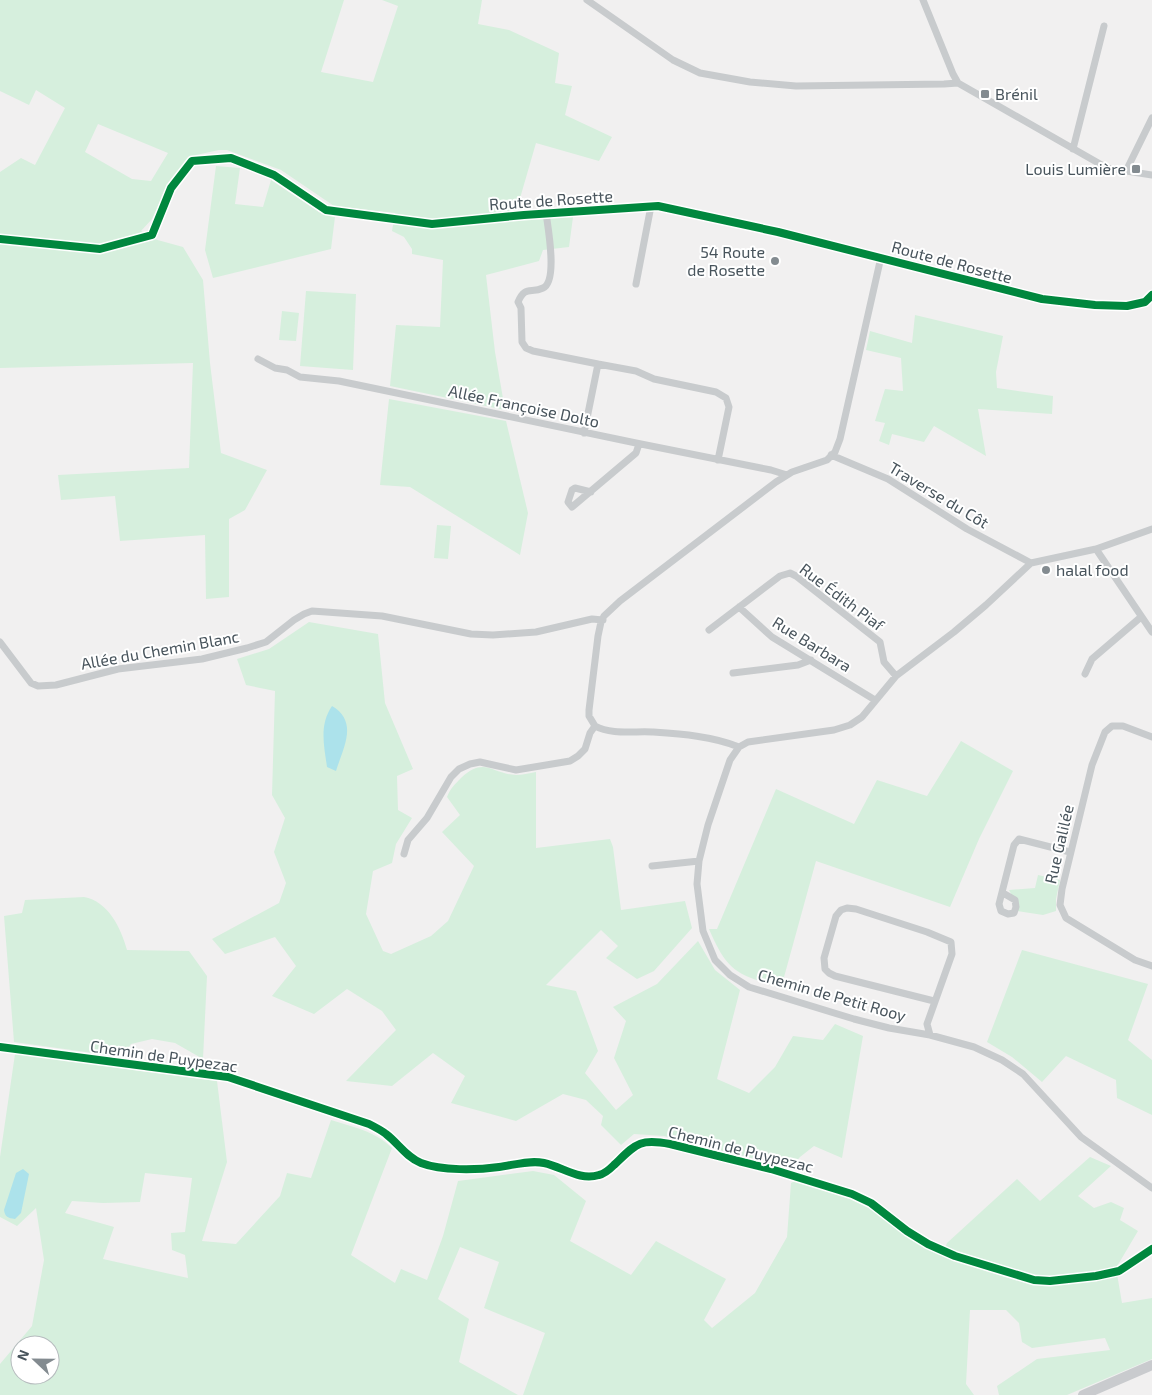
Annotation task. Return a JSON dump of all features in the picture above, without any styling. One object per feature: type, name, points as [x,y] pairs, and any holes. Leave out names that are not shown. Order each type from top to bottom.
[{"type":"main road","points":[[1083,1395],[1152,1365]]},
{"type":"street","points":[[587,0],[673,60],[700,73],[750,82],[796,86],[958,83],[1107,168],[1152,175]]},
{"type":"street","points":[[923,0],[958,83]]},
{"type":"street","points":[[1073,149],[1104,26]]},
{"type":"street","points":[[1126,171],[1152,118]]},
{"type":"street","name":"Route de Rosette","points":[[0,239],[100,249],[152,235],[171,188],[192,162],[230,158],[274,175],[326,210],[432,224],[546,213],[658,206],[778,232],[1042,299],[1095,305],[1127,306],[1145,302],[1152,296]]},
{"type":"street","points":[[636,284],[651,206]]},
{"type":"street","points":[[546,213],[552,273],[549,283],[543,288],[525,291],[518,302],[521,308],[522,342],[526,348],[636,372],[654,379],[723,395],[728,401],[728,406],[718,460]]},
{"type":"street","points":[[880,258],[840,439],[832,456],[828,460],[787,475],[776,482],[654,574],[604,616],[598,636],[589,702],[589,716],[595,726],[606,731],[652,732],[706,738],[739,747],[748,742],[850,726],[862,717],[896,676],[960,627],[1031,563],[1096,549],[1152,529]]},
{"type":"street","name":"Allée Françoise Dolto","points":[[258,359],[275,368],[287,370],[300,378],[340,381],[584,433],[771,470],[787,475]]},
{"type":"street","points":[[584,433],[598,364]]},
{"type":"street","points":[[590,492],[636,453],[639,444]]},
{"type":"street","name":"Traverse du Côt","points":[[832,456],[888,479],[967,529],[1031,563]]},
{"type":"street","points":[[1096,549],[1152,632]]},
{"type":"street","name":"Rue Édith Piaf","points":[[708,630],[780,576],[790,573],[880,642],[884,662],[896,676]]},
{"type":"street","name":"Rue Barbara","points":[[739,606],[772,637],[875,700]]},
{"type":"street","name":"Allée du Chemin Blanc","points":[[0,642],[31,682],[38,686],[46,686],[118,669],[202,659],[248,648],[266,642],[299,617],[312,611],[382,616],[471,634],[493,635],[536,632],[580,622],[603,620]]},
{"type":"street","points":[[1085,674],[1092,659],[1141,617]]},
{"type":"street","points":[[733,673],[798,665],[811,660]]},
{"type":"street","points":[[404,854],[408,840],[427,818],[451,777],[459,769],[480,762],[516,770],[570,761],[585,749],[590,733],[595,726]]},
{"type":"street","name":"Rue Galilée","points":[[1152,738],[1123,726],[1112,726],[1105,732],[1092,765],[1070,852],[1060,905],[1066,918],[1135,960],[1152,966]]},
{"type":"street","name":"Chemin de Petit Rooy","points":[[739,747],[730,760],[708,825],[699,861],[697,884],[703,932],[715,960],[730,975],[749,987],[854,1019],[889,1028],[930,1035],[974,1047],[1002,1060],[1023,1074],[1081,1136],[1152,1188]]},
{"type":"street","points":[[1003,892],[1014,844],[1019,839],[1070,852]]},
{"type":"street","points":[[652,866],[699,861]]},
{"type":"street","points":[[930,1035],[927,1024],[952,954],[951,942],[856,909],[847,908],[841,910],[836,916],[824,958],[825,969],[829,973],[862,984],[934,1001]]},
{"type":"street","name":"Chemin de Puypezac","points":[[0,1047],[228,1077],[369,1124],[385,1134],[419,1162],[437,1166],[480,1169],[529,1162],[544,1163],[586,1177],[600,1175],[612,1168],[626,1152],[640,1143],[656,1142],[670,1144],[771,1169],[852,1194],[871,1203],[907,1231],[928,1244],[955,1256],[1034,1280],[1060,1280],[1119,1272],[1152,1249]]},
{"type":"green space","points":[[0,0],[344,0],[321,72],[373,82],[398,6],[382,0],[482,0],[478,24],[509,30],[559,53],[555,83],[572,86],[565,115],[612,137],[599,161],[536,143],[514,219],[573,217],[569,247],[543,250],[539,261],[486,275],[495,352],[505,410],[390,386],[396,325],[440,327],[443,260],[412,254],[412,249],[404,237],[392,231],[395,213],[334,206],[281,170],[227,150],[196,155],[186,162],[161,200],[152,219],[141,231],[154,239],[183,247],[203,280],[210,363],[221,453],[267,470],[245,510],[229,519],[229,597],[206,599],[205,535],[120,541],[115,496],[61,500],[58,475],[189,468],[193,363],[0,368],[0,172],[21,158],[35,165],[65,108],[36,90],[29,105],[0,91]],"holes":[[[98,124],[168,153],[151,181],[132,179],[85,152]]]},
{"type":"green space","points":[[216,166],[240,168],[235,204],[263,207],[271,180],[322,214],[335,217],[331,249],[213,278],[205,250]]},
{"type":"green space","points":[[306,291],[356,294],[353,370],[300,366]]},
{"type":"green space","points":[[282,311],[299,313],[296,341],[279,340]]},
{"type":"green space","points":[[915,315],[1003,336],[996,372],[997,388],[1053,396],[1052,414],[978,409],[986,456],[934,426],[924,442],[892,434],[889,445],[879,441],[885,423],[875,421],[885,389],[903,391],[901,358],[866,350],[870,331],[912,343]]},
{"type":"green space","points":[[389,399],[506,421],[528,513],[520,555],[410,487],[380,485]]},
{"type":"green space","points":[[437,525],[451,526],[448,559],[434,558]]},
{"type":"green space","points":[[309,622],[378,634],[385,703],[413,769],[397,776],[398,810],[412,818],[396,844],[392,863],[373,871],[366,914],[383,951],[391,954],[431,936],[448,921],[474,866],[442,832],[460,815],[447,797],[455,785],[469,772],[482,767],[516,775],[536,772],[536,848],[610,839],[613,847],[621,910],[685,901],[692,928],[654,971],[637,979],[606,958],[618,946],[601,930],[546,985],[576,991],[598,1051],[585,1073],[616,1110],[633,1095],[614,1058],[626,1021],[613,1007],[657,984],[698,941],[715,970],[740,990],[717,1079],[749,1093],[775,1067],[793,1036],[823,1040],[835,1024],[863,1036],[842,1158],[814,1146],[793,1165],[771,1163],[664,1136],[634,1134],[621,1145],[601,1125],[603,1116],[586,1100],[563,1094],[516,1121],[451,1103],[465,1076],[433,1053],[392,1086],[346,1081],[396,1030],[382,1011],[347,989],[314,1014],[272,996],[296,966],[275,937],[225,954],[212,939],[279,903],[286,883],[274,852],[285,818],[272,795],[275,691],[246,685],[237,659],[269,649]]},
{"type":"green space","points":[[961,741],[1013,771],[979,839],[950,907],[816,861],[781,988],[744,975],[729,963],[722,955],[709,929],[717,929],[776,789],[854,824],[877,780],[927,796]]},
{"type":"green space","points":[[1038,875],[1060,880],[1056,899],[1056,911],[1043,915],[1017,911],[1016,903],[1009,890],[1035,888]]},
{"type":"green space","points":[[84,897],[100,904],[107,910],[121,933],[127,950],[189,951],[207,976],[203,1059],[175,1043],[152,1039],[131,1044],[122,1057],[14,1042],[4,916],[22,913],[25,900]]},
{"type":"green space","points":[[1022,950],[1148,984],[1128,1040],[1152,1060],[1152,1115],[1117,1098],[1116,1080],[1066,1056],[1042,1082],[1012,1057],[987,1042]]},
{"type":"green space","points":[[15,1054],[217,1081],[227,1162],[202,1241],[236,1244],[280,1196],[287,1173],[311,1178],[331,1120],[355,1127],[378,1137],[392,1148],[351,1255],[395,1283],[401,1269],[427,1280],[443,1236],[458,1181],[533,1171],[554,1175],[586,1201],[570,1241],[631,1275],[656,1241],[726,1279],[704,1320],[712,1328],[755,1293],[787,1237],[791,1183],[795,1181],[844,1195],[869,1206],[910,1238],[943,1254],[947,1243],[1017,1179],[1040,1201],[1090,1157],[1111,1166],[1078,1196],[1094,1208],[1111,1202],[1124,1208],[1120,1220],[1138,1231],[1116,1268],[1122,1303],[1152,1298],[1152,1359],[1067,1395],[999,1395],[997,1386],[1037,1359],[1110,1350],[1105,1338],[1032,1348],[1022,1342],[1019,1323],[1006,1310],[970,1310],[966,1384],[974,1395],[523,1395],[545,1333],[484,1308],[499,1262],[460,1247],[438,1299],[469,1319],[459,1362],[518,1395],[0,1395],[0,1364],[10,1352],[10,1385],[60,1385],[60,1335],[24,1335],[32,1326],[44,1260],[36,1208],[17,1226],[0,1217],[0,1157]],"holes":[[[145,1173],[192,1178],[185,1232],[171,1233],[172,1250],[185,1255],[188,1278],[103,1259],[114,1227],[65,1213],[72,1201],[103,1203],[140,1202]]]},
{"type":"water","points":[[332,706],[340,712],[347,728],[345,745],[336,771],[327,767],[323,735],[325,720]]},
{"type":"water","points":[[23,1169],[29,1174],[21,1213],[15,1219],[10,1218],[6,1216],[4,1210],[16,1173]]},
{"type":"cycle path","points":[[0,239],[100,249],[152,235],[171,188],[192,161],[231,158],[274,175],[326,210],[432,224],[524,215],[658,206],[778,232],[1042,299],[1095,305],[1127,306],[1145,302],[1152,295]]},
{"type":"cycle path","points":[[0,1047],[228,1077],[369,1124],[386,1134],[406,1154],[429,1166],[480,1169],[538,1162],[578,1175],[592,1176],[607,1171],[639,1144],[644,1142],[670,1144],[771,1169],[852,1194],[871,1203],[907,1231],[928,1244],[955,1256],[1034,1280],[1050,1281],[1096,1276],[1119,1271],[1152,1249]]},
{"type":"place","name":"Brénil","points":[[985,94]]},
{"type":"place","name":"Louis Lumière","points":[[1136,169]]},
{"type":"place","name":"54 Route de Rosette","points":[[775,261]]},
{"type":"place","name":"halal food","points":[[1046,570]]}]
